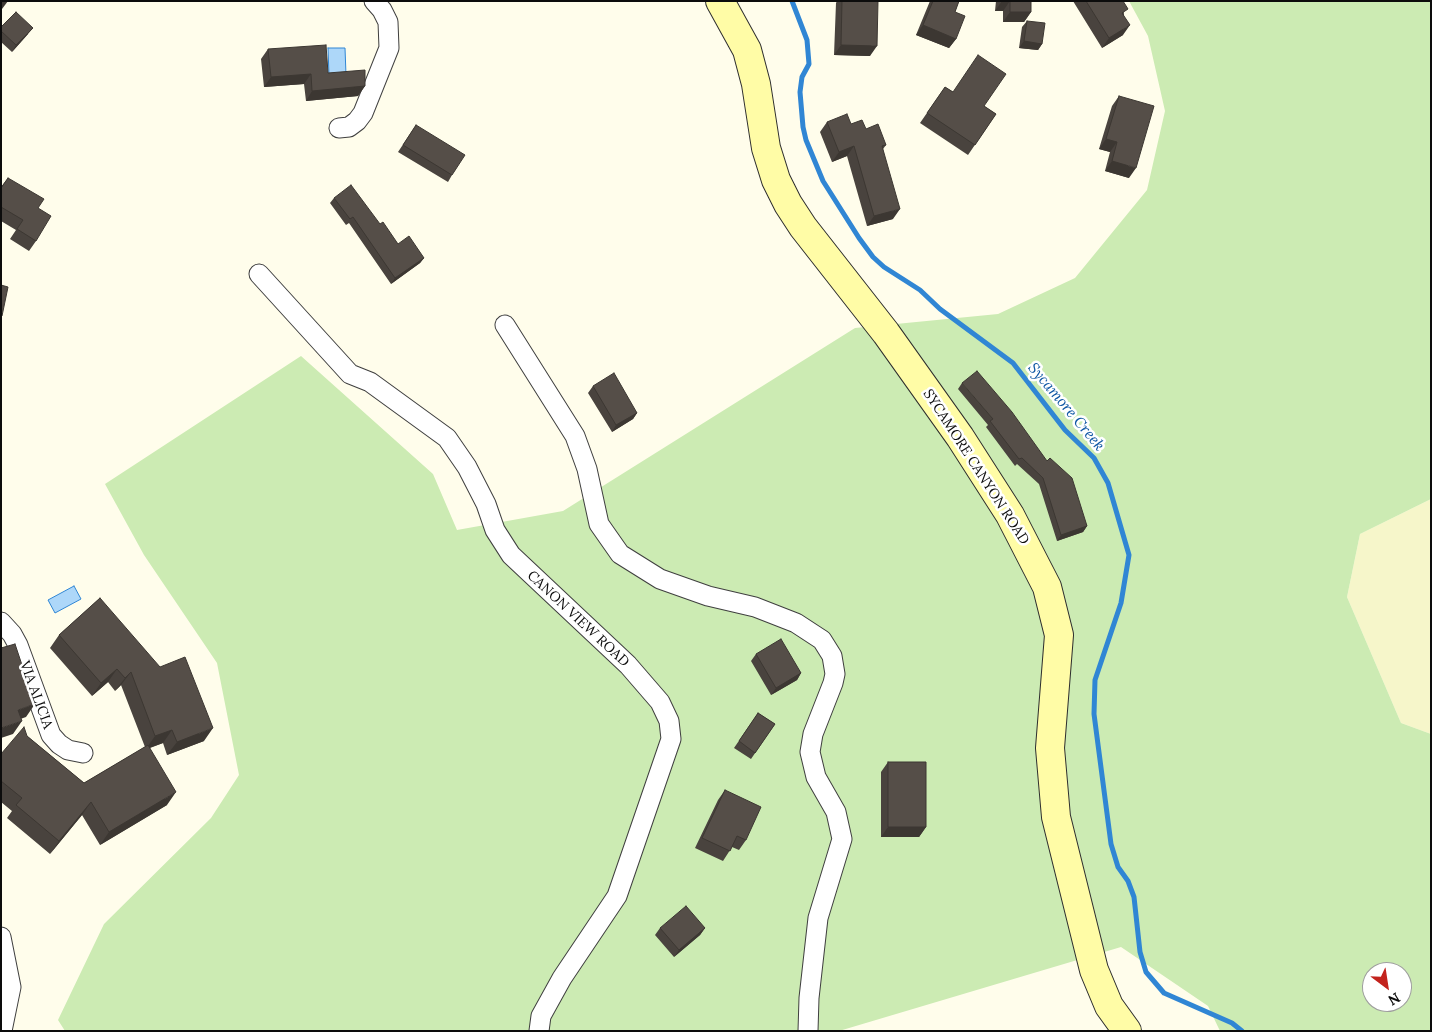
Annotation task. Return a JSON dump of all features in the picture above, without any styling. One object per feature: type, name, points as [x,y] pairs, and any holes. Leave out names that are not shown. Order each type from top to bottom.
[{"type":"main road","name":"SYCAMORE CANYON ROAD","points":[[720,1],[747,50],[755,78],[766,148],[776,180],[788,204],[803,227],[886,332],[956,430],[1010,515],[1047,587],[1059,635],[1050,748],[1056,817],[1099,982],[1115,1015],[1127,1031]]},
{"type":"street","points":[[339,128],[349,127],[363,113],[389,48],[388,22],[382,10],[374,1]]},
{"type":"street","name":"CANON VIEW ROAD","points":[[259,274],[350,374],[370,382],[447,438],[467,467],[486,504],[494,530],[511,555],[628,665],[660,702],[669,721],[671,739],[617,896],[562,978],[541,1016],[539,1031]]},
{"type":"street","points":[[505,325],[575,436],[586,469],[599,524],[620,554],[660,579],[708,596],[755,607],[796,623],[822,640],[832,656],[835,674],[833,683],[813,734],[810,752],[816,777],[836,812],[842,839],[818,918],[809,998],[808,1031]]},
{"type":"street","name":"VIA ALICIA","points":[[1,622],[12,634],[18,645],[51,735],[68,750],[83,753]]},
{"type":"street","points":[[1,937],[11,987],[2,1031]]},
{"type":"green space","points":[[1129,1],[1431,1],[1431,499],[1360,534],[1347,597],[1401,723],[1431,734],[1431,1031],[1220,1031],[1208,1006],[1121,947],[839,1031],[65,1031],[58,1020],[104,924],[211,818],[239,775],[217,663],[144,555],[105,484],[301,356],[433,474],[457,530],[563,511],[855,328],[998,314],[1075,278],[1147,190],[1165,111],[1148,36]]},
{"type":"green space","points":[[1431,499],[1431,734],[1401,723],[1347,597],[1360,534]]},
{"type":"water","points":[[328,48],[345,48],[346,75],[329,76]]},
{"type":"water","points":[[74,586],[81,599],[55,613],[48,600]]},
{"type":"building","points":[[842,1],[878,1],[877,46],[841,45]]},
{"type":"building","points":[[933,1],[959,1],[955,12],[965,16],[956,39],[923,25]]},
{"type":"building","points":[[1010,1],[1031,1],[1031,12],[1010,12]]},
{"type":"building","points":[[1086,1],[1123,1],[1128,9],[1122,13],[1130,25],[1109,38]]},
{"type":"building","points":[[16,12],[33,28],[16,45],[1,31],[1,27]]},
{"type":"building","points":[[1027,21],[1045,23],[1042,44],[1024,41]]},
{"type":"building","points":[[326,45],[328,73],[365,70],[365,86],[312,91],[311,74],[271,77],[268,49]]},
{"type":"building","points":[[978,55],[1006,74],[984,106],[996,114],[975,145],[927,113],[945,87],[953,92]]},
{"type":"building","points":[[1119,96],[1154,106],[1136,168],[1112,161],[1117,142],[1106,139]]},
{"type":"building","points":[[847,114],[851,124],[862,120],[866,129],[878,124],[886,145],[882,146],[900,209],[874,216],[854,146],[839,152],[827,122]]},
{"type":"building","points":[[416,125],[465,155],[452,175],[403,145]]},
{"type":"building","points":[[8,178],[44,199],[38,208],[51,216],[36,241],[17,229],[23,220],[1,207],[1,188]]},
{"type":"building","points":[[351,185],[380,224],[383,222],[398,244],[409,236],[424,258],[395,278],[353,217],[350,219],[334,198]]},
{"type":"building","points":[[1,285],[8,287],[2,316],[1,316]]},
{"type":"building","points":[[977,371],[1012,412],[1047,461],[1050,458],[1072,478],[1087,526],[1061,535],[1043,478],[1022,458],[1019,459],[990,421],[993,419],[962,383]]},
{"type":"building","points":[[614,373],[637,413],[616,425],[593,386]]},
{"type":"building","points":[[100,598],[160,667],[185,657],[213,728],[177,742],[172,730],[155,736],[131,672],[125,678],[117,669],[101,683],[59,635]]},
{"type":"building","points":[[781,639],[801,673],[776,688],[756,654]]},
{"type":"building","points":[[15,644],[35,704],[18,710],[22,721],[1,728],[1,648]]},
{"type":"building","points":[[758,713],[775,724],[755,753],[739,741]]},
{"type":"building","points":[[24,727],[27,736],[84,783],[148,745],[176,792],[109,832],[91,802],[59,841],[16,805],[22,798],[1,781],[1,754]]},
{"type":"building","points":[[888,762],[926,762],[926,827],[888,827]]},
{"type":"building","points":[[725,790],[761,807],[746,840],[737,836],[730,851],[702,838]]},
{"type":"building","points":[[686,906],[705,928],[679,950],[660,928]]},
{"type":"waterway","name":"Sycamore Creek","points":[[792,1],[807,40],[809,64],[802,77],[800,92],[806,140],[823,181],[859,238],[873,257],[884,267],[920,290],[940,309],[1013,363],[1065,430],[1094,458],[1108,483],[1129,555],[1121,603],[1095,680],[1094,714],[1111,844],[1118,867],[1128,881],[1134,897],[1140,952],[1146,972],[1164,993],[1232,1023],[1242,1031]]}]
